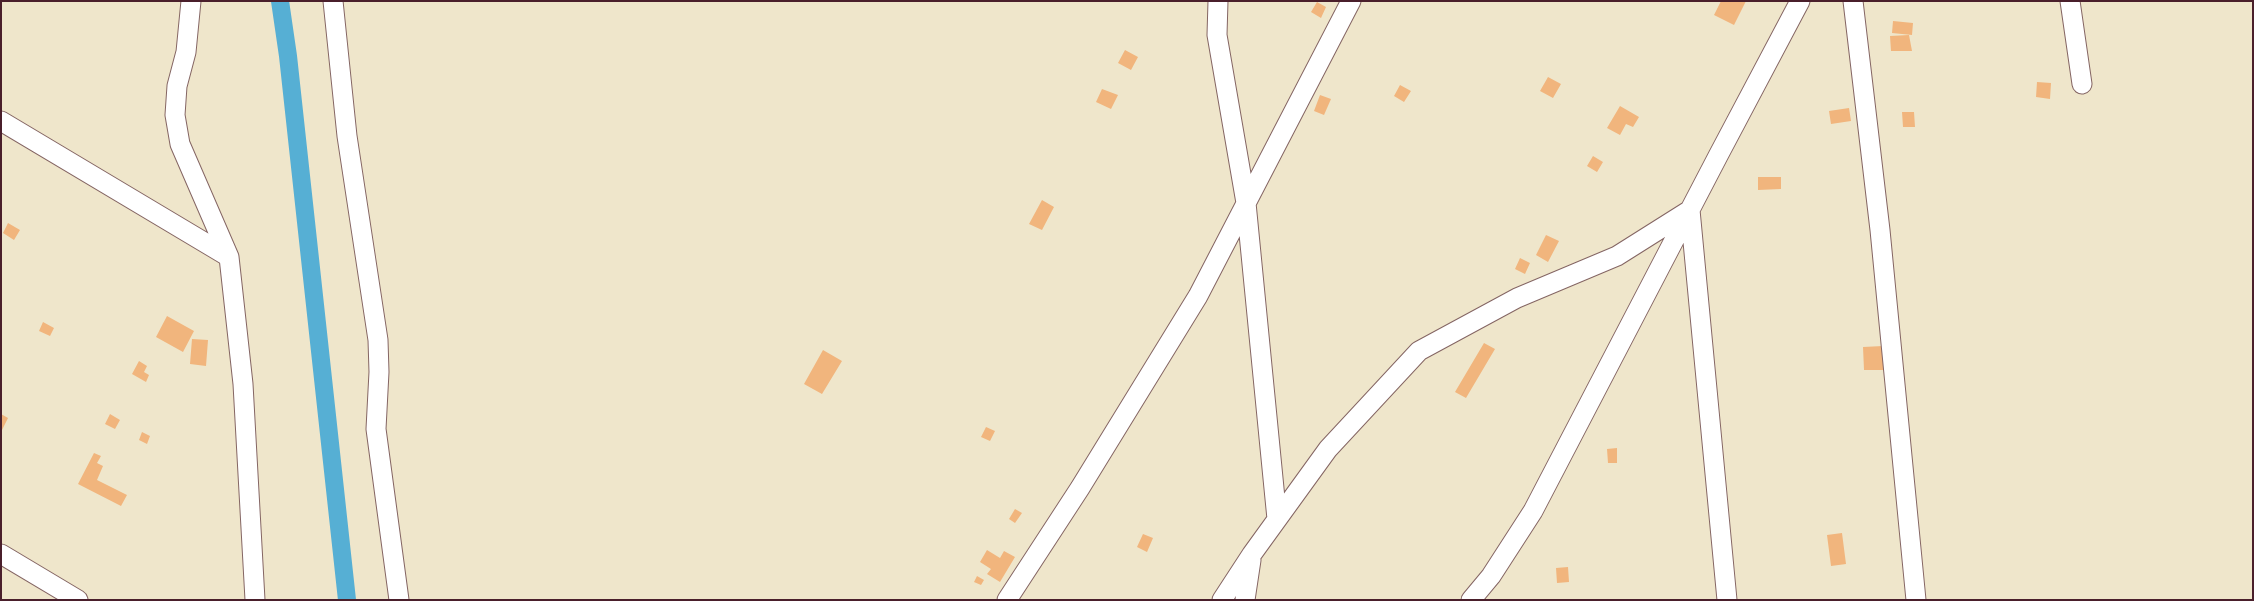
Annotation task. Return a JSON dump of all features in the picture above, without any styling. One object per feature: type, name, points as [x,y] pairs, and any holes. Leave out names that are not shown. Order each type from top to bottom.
[{"type":"street","points":[[191,1],[186,52],[177,86],[175,115],[180,144],[229,257],[243,384],[256,600]]},
{"type":"street","points":[[333,1],[347,136],[378,340],[379,372],[376,429],[399,600]]},
{"type":"street","points":[[1218,1],[1217,35],[1246,203],[1277,519]]},
{"type":"street","points":[[1007,600],[1080,488],[1198,296],[1351,1]]},
{"type":"street","points":[[1471,600],[1491,576],[1533,511],[1800,1]]},
{"type":"street","points":[[1853,1],[1880,230],[1916,600]]},
{"type":"street","points":[[2070,1],[2082,84]]},
{"type":"street","points":[[1,121],[229,257]]},
{"type":"street","points":[[1222,600],[1252,554],[1328,449],[1419,351],[1517,298],[1617,256],[1690,210]]},
{"type":"street","points":[[1690,210],[1727,600]]},
{"type":"street","points":[[1,554],[78,600]]},
{"type":"street","points":[[1245,600],[1252,554]]},
{"type":"building","points":[[1721,1],[1746,1],[1734,25],[1714,15]]},
{"type":"building","points":[[1317,2],[1326,7],[1321,18],[1311,12]]},
{"type":"building","points":[[1893,21],[1913,23],[1912,35],[1892,33]]},
{"type":"building","points":[[1909,35],[1912,51],[1891,51],[1890,36]]},
{"type":"building","points":[[1125,50],[1138,57],[1131,70],[1118,63]]},
{"type":"building","points":[[1548,77],[1561,84],[1553,98],[1540,91]]},
{"type":"building","points":[[2037,82],[2051,83],[2050,99],[2036,97]]},
{"type":"building","points":[[1400,85],[1411,91],[1404,102],[1394,96]]},
{"type":"building","points":[[1102,89],[1118,95],[1111,109],[1096,102]]},
{"type":"building","points":[[1320,95],[1331,99],[1324,115],[1314,111]]},
{"type":"building","points":[[1620,106],[1639,117],[1633,127],[1626,124],[1620,135],[1607,128]]},
{"type":"building","points":[[1849,108],[1851,121],[1831,124],[1829,111]]},
{"type":"building","points":[[1902,112],[1914,112],[1915,127],[1903,127]]},
{"type":"building","points":[[1593,156],[1603,162],[1597,172],[1587,166]]},
{"type":"building","points":[[1758,177],[1781,177],[1781,189],[1758,190]]},
{"type":"building","points":[[1042,200],[1054,207],[1042,230],[1029,224]]},
{"type":"building","points":[[8,223],[20,230],[14,240],[3,233]]},
{"type":"building","points":[[1546,235],[1559,241],[1548,262],[1536,255]]},
{"type":"building","points":[[1520,258],[1530,263],[1525,274],[1515,269]]},
{"type":"building","points":[[167,316],[194,331],[183,352],[156,337]]},
{"type":"building","points":[[43,322],[54,328],[50,336],[39,331]]},
{"type":"building","points":[[192,339],[208,340],[206,366],[190,364]]},
{"type":"building","points":[[1484,343],[1495,349],[1466,398],[1455,392]]},
{"type":"building","points":[[1883,346],[1883,370],[1864,370],[1863,347]]},
{"type":"building","points":[[823,350],[842,361],[822,394],[804,384]]},
{"type":"building","points":[[139,361],[147,366],[144,372],[149,375],[146,382],[132,374]]},
{"type":"building","points":[[1,414],[8,418],[1,432]]},
{"type":"building","points":[[110,414],[120,420],[115,429],[105,424]]},
{"type":"building","points":[[986,427],[995,431],[990,441],[981,437]]},
{"type":"building","points":[[142,432],[150,436],[147,444],[139,440]]},
{"type":"building","points":[[1617,448],[1617,463],[1608,463],[1607,449]]},
{"type":"building","points":[[94,453],[101,456],[97,463],[103,466],[97,480],[127,495],[121,506],[78,484]]},
{"type":"building","points":[[1015,509],[1022,513],[1015,523],[1009,519]]},
{"type":"building","points":[[1842,533],[1846,564],[1831,566],[1827,535]]},
{"type":"building","points":[[1143,534],[1153,538],[1147,552],[1137,547]]},
{"type":"building","points":[[987,550],[1000,558],[1004,551],[1015,557],[1000,582],[987,574],[991,569],[980,562]]},
{"type":"building","points":[[1568,567],[1569,582],[1557,583],[1556,568]]},
{"type":"building","points":[[977,576],[984,580],[981,585],[974,582]]},
{"type":"waterway","points":[[280,1],[288,56],[347,600]]}]
